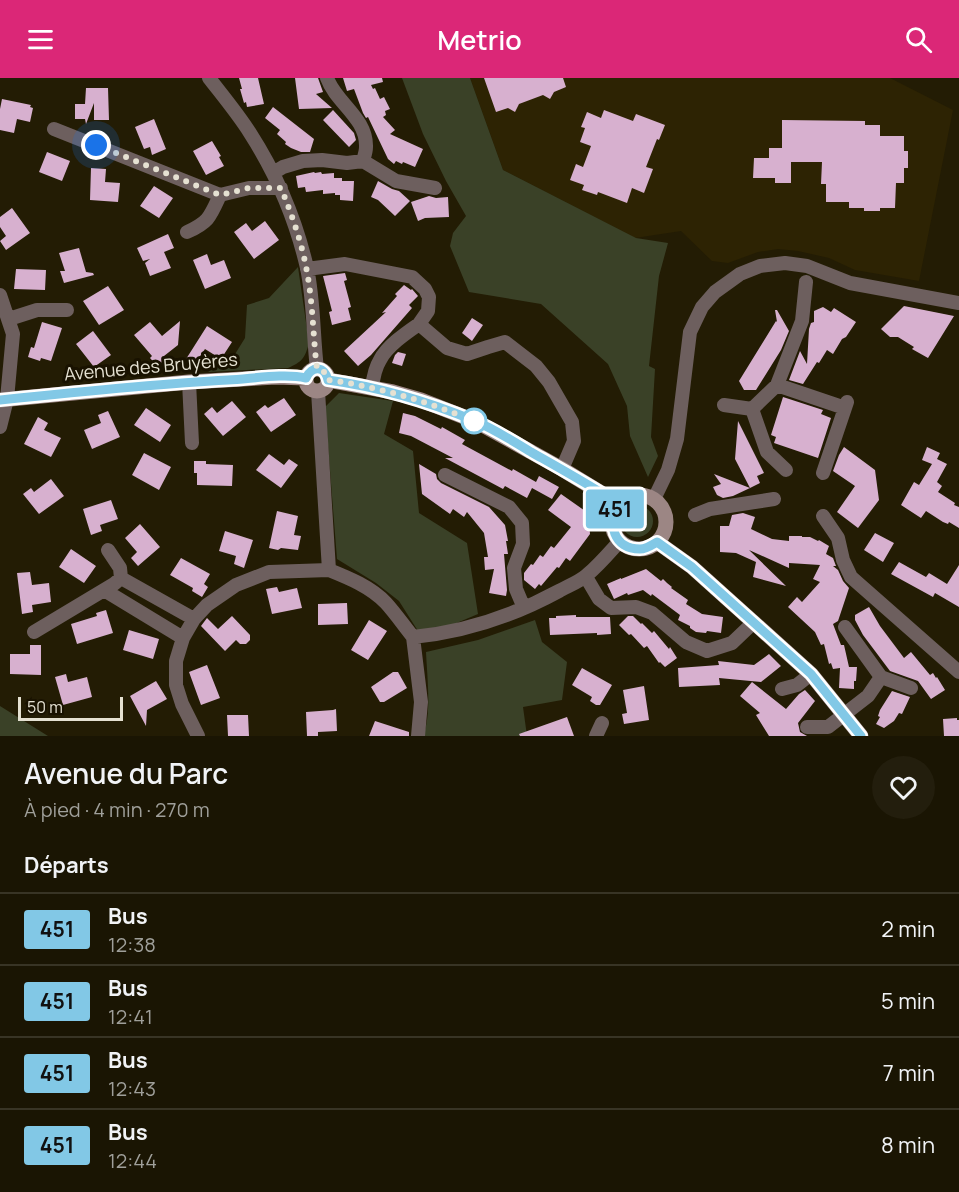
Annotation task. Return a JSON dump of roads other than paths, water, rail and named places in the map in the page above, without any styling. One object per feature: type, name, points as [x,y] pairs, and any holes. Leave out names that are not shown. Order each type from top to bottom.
[{"type":"street","points":[[209,78],[249,131],[281,188],[291,212],[307,269],[311,296],[311,374],[307,385],[309,387],[372,388],[421,400],[477,422],[562,469],[619,504]]},
{"type":"street","points":[[327,78],[335,94],[360,123],[366,148],[363,161]]},
{"type":"street","points":[[54,129],[220,195],[249,188],[281,188]]},
{"type":"street","points":[[273,173],[283,166],[303,161],[322,160],[347,164],[363,161],[396,181],[435,188]]},
{"type":"street","points":[[187,232],[202,226],[210,216],[220,195]]},
{"type":"street","points":[[654,499],[668,470],[677,439],[690,332],[702,307],[715,292],[740,274],[760,266],[784,263],[807,266],[850,283],[959,303]]},
{"type":"street","points":[[307,269],[345,264],[412,277],[425,289],[429,297],[428,311],[419,324],[398,339],[380,359],[372,388]]},
{"type":"street","points":[[752,409],[777,385],[802,321],[806,282]]},
{"type":"street","points":[[0,295],[14,334],[0,427]]},
{"type":"street","points":[[9,319],[37,310],[67,310]]},
{"type":"street","points":[[419,324],[447,348],[468,354],[505,342],[536,366],[549,382],[572,422],[574,441],[562,469]]},
{"type":"street","name":"Avenue des Bruyères","points":[[3,399],[189,382],[300,377],[311,374]]},
{"type":"street","points":[[189,382],[192,443]]},
{"type":"street","points":[[777,385],[846,405],[823,473]]},
{"type":"street","points":[[323,386],[329,570]]},
{"type":"street","points":[[724,405],[752,409]]},
{"type":"street","points":[[752,409],[767,452],[786,470]]},
{"type":"street","points":[[445,475],[509,507],[522,523],[523,544],[514,568],[516,589],[524,608]]},
{"type":"street","points":[[642,495],[654,499],[664,514],[665,526],[657,542],[640,549],[631,548],[620,542],[612,522],[619,504],[630,496],[642,495]]},
{"type":"street","points":[[695,515],[710,509],[774,499]]},
{"type":"street","points":[[824,516],[838,538],[843,560],[851,577],[959,672]]},
{"type":"street","points":[[413,637],[440,634],[483,624],[548,597],[586,577],[620,542]]},
{"type":"street","points":[[657,542],[692,567],[811,674],[861,736]]},
{"type":"street","points":[[108,550],[120,568],[121,578]]},
{"type":"street","points":[[198,736],[182,704],[176,685],[176,661],[183,638],[194,619],[207,605],[236,585],[269,572],[329,570],[374,592],[386,603],[413,637],[422,702],[418,736]]},
{"type":"street","points":[[586,577],[599,599],[611,608],[636,607],[652,613],[686,642],[707,651],[732,643],[754,622]]},
{"type":"street","points":[[121,578],[194,619]]},
{"type":"street","points":[[34,632],[121,578]]},
{"type":"street","points":[[104,590],[183,638]]},
{"type":"street","points":[[845,627],[881,677],[911,688]]},
{"type":"street","points":[[782,689],[797,685],[811,674]]},
{"type":"street","points":[[807,727],[828,727],[868,696],[881,677]]}]
